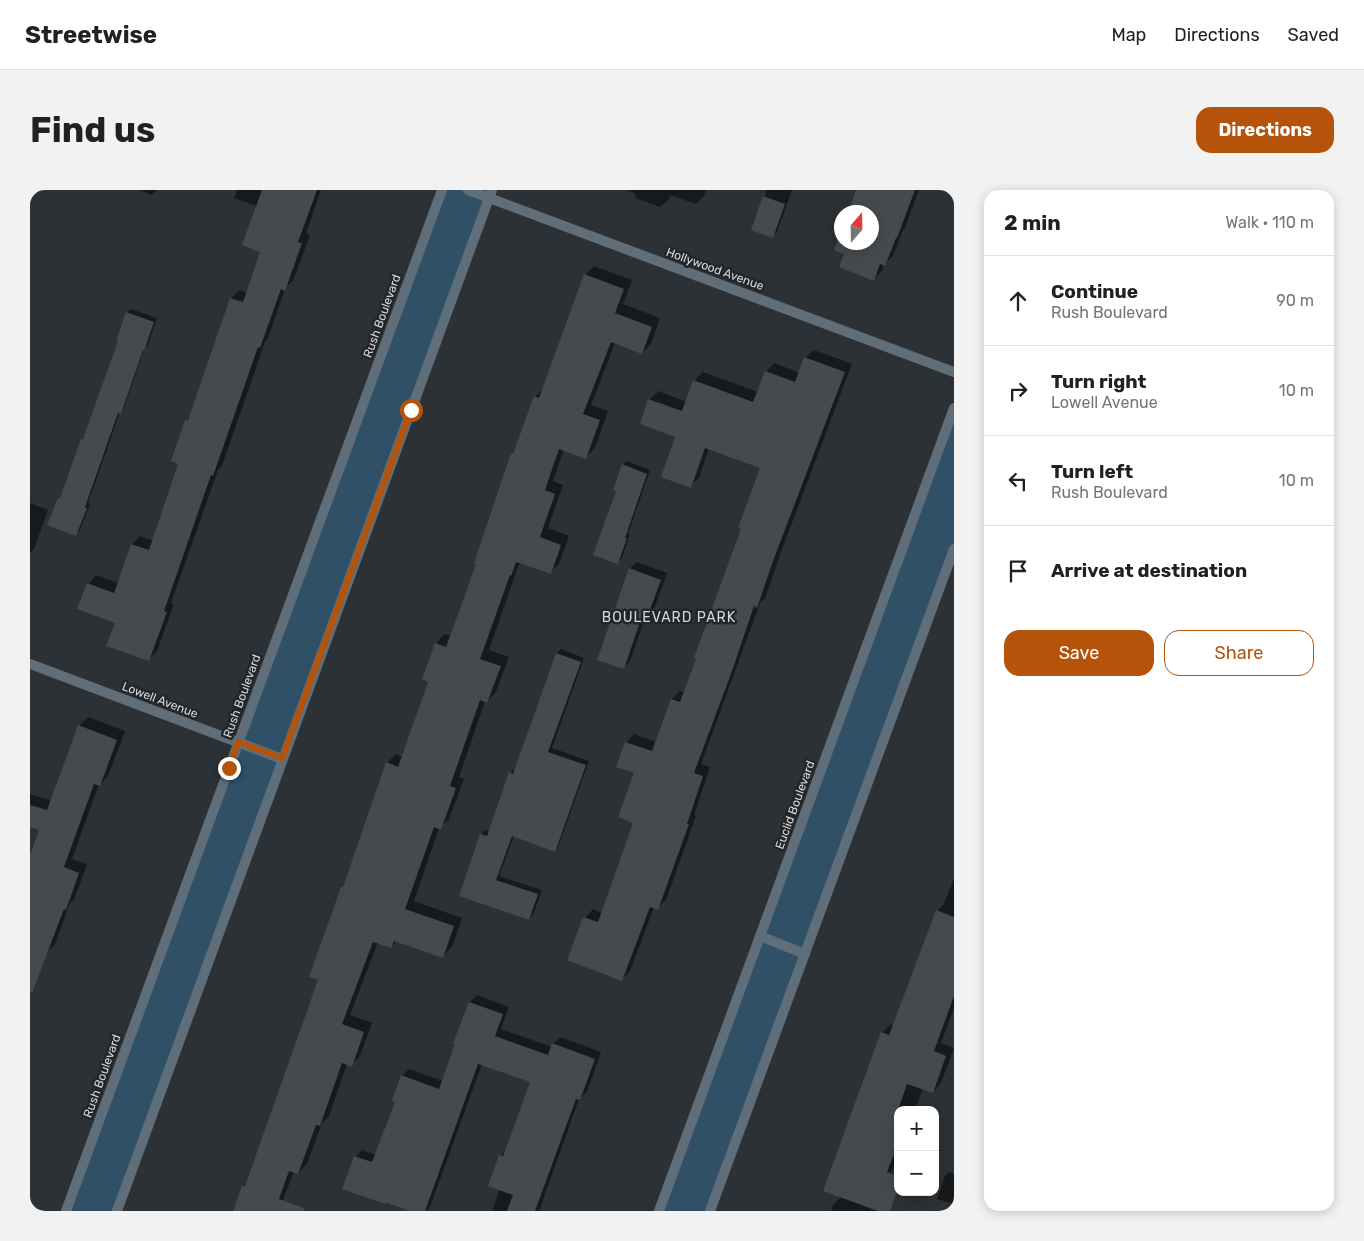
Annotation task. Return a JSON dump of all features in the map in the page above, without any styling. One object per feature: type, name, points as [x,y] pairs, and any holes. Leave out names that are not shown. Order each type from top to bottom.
[{"type":"street","name":"Rush Boulevard","points":[[66,1211],[442,190]]},
{"type":"street","name":"Hollywood Avenue","points":[[468,190],[490,194],[954,372]]},
{"type":"street","points":[[117,1211],[490,194]]},
{"type":"street","name":"Euclid Boulevard","points":[[659,1211],[954,408]]},
{"type":"street","points":[[710,1211],[954,548]]},
{"type":"street","name":"Lowell Avenue","points":[[30,664],[282,758]]},
{"type":"street","points":[[760,936],[805,954]]},
{"type":"shaded area","points":[[442,190],[492,190],[117,1211],[66,1211]]},
{"type":"shaded area","points":[[954,408],[954,549],[710,1211],[659,1211]]},
{"type":"building","points":[[262,190],[317,190],[298,242],[302,243],[285,291],[281,289],[260,348],[258,347],[213,476],[211,475],[164,611],[167,612],[149,661],[106,646],[115,623],[77,609],[87,583],[114,593],[131,544],[149,550],[178,464],[171,461],[185,420],[188,420],[230,298],[243,302],[260,252],[242,245]]},
{"type":"building","points":[[856,190],[915,190],[885,266],[880,264],[874,281],[839,267],[844,254],[834,250],[879,250],[879,205],[851,205]]},
{"type":"building","points":[[763,196],[785,204],[773,238],[751,230]]},
{"type":"building","points":[[584,274],[624,289],[615,313],[652,327],[642,354],[611,342],[583,414],[600,420],[586,459],[559,449],[545,490],[555,494],[540,537],[561,545],[551,574],[516,562],[480,659],[501,666],[487,703],[480,700],[450,786],[456,788],[441,830],[434,827],[405,909],[454,926],[443,958],[394,941],[391,948],[373,942],[342,1024],[364,1032],[352,1067],[342,1063],[320,1126],[316,1125],[298,1174],[289,1171],[279,1199],[304,1208],[304,1211],[233,1211],[242,1186],[245,1186],[318,980],[309,977],[341,887],[343,887],[386,762],[398,767],[428,682],[422,679],[435,643],[446,647],[476,564],[474,563],[511,453],[513,454],[534,396],[539,398]]},
{"type":"building","points":[[126,312],[154,322],[121,414],[118,413],[76,536],[47,525],[58,498],[60,498],[81,439],[83,439],[118,341],[116,341]]},
{"type":"building","points":[[804,357],[845,372],[757,608],[754,606],[694,773],[703,776],[687,824],[689,824],[658,910],[650,907],[622,981],[567,960],[583,917],[598,922],[633,823],[618,817],[634,773],[616,767],[625,742],[652,751],[671,699],[680,702],[741,529],[738,528],[760,468],[705,448],[691,488],[661,477],[675,437],[640,424],[648,399],[682,411],[693,380],[753,402],[765,371],[795,382]]},
{"type":"building","points":[[622,464],[647,474],[618,564],[593,555],[616,491],[613,490]]},
{"type":"building","points":[[629,568],[661,580],[648,615],[643,613],[624,669],[597,660]]},
{"type":"building","points":[[556,653],[581,662],[548,752],[586,765],[555,852],[512,836],[496,880],[538,894],[529,920],[459,896],[480,834],[487,836],[509,772],[513,774]]},
{"type":"building","points":[[78,725],[117,740],[100,786],[94,784],[64,867],[79,873],[32,993],[30,992],[30,855],[39,830],[30,827],[30,805],[47,810]]},
{"type":"building","points":[[936,910],[954,917],[954,996],[934,1051],[946,1056],[933,1093],[907,1084],[899,1106],[894,1106],[894,1154],[887,1172],[894,1175],[895,1196],[890,1211],[878,1211],[823,1191],[881,1032],[889,1035]]},
{"type":"building","points":[[469,1002],[503,1014],[495,1036],[548,1055],[552,1043],[595,1059],[580,1100],[576,1099],[535,1211],[507,1211],[513,1195],[488,1186],[499,1155],[503,1156],[530,1082],[478,1064],[425,1211],[410,1211],[342,1189],[354,1156],[372,1162],[395,1102],[392,1101],[401,1075],[439,1089],[455,1044],[453,1043]]},
{"type":"district","name":"BOULEVARD PARK","points":[[669,617]]},
{"type":"route","points":[[229,768],[238,742],[282,758],[411,410]]}]
